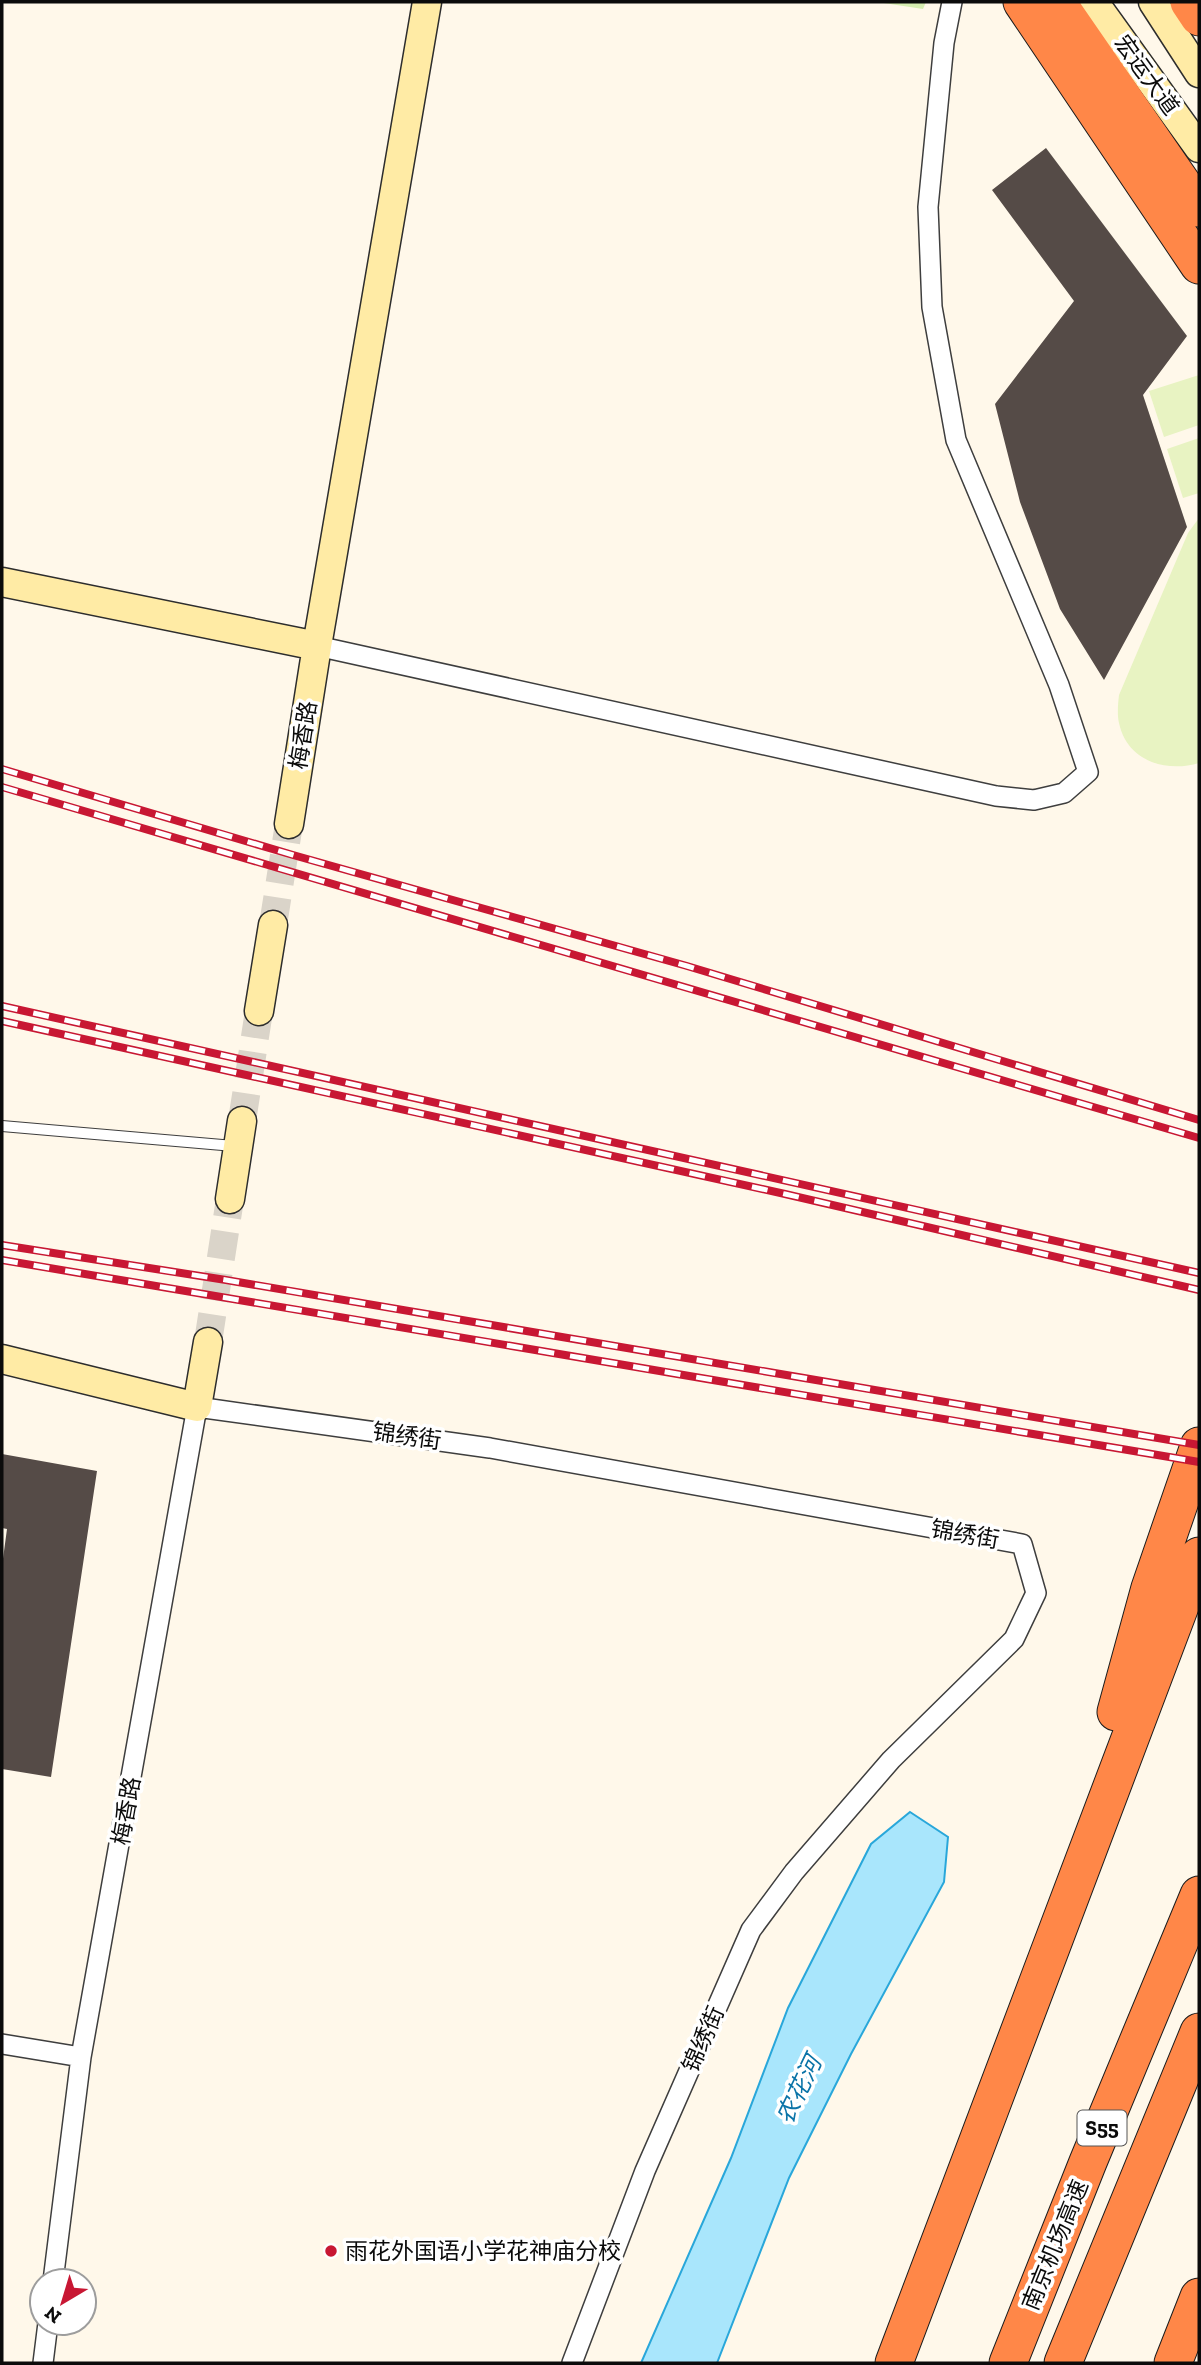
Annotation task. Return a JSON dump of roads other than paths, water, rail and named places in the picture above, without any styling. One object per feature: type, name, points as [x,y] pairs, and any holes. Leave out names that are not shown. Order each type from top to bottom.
[{"type":"highway","points":[[1022,2],[1199,265]]},
{"type":"highway","points":[[1057,2],[1199,208]]},
{"type":"highway","points":[[1189,2],[1199,17]]},
{"type":"highway","points":[[1054,1937],[1150,1588],[1199,1446]]},
{"type":"highway","points":[[894,2363],[1199,1556]]},
{"type":"highway","name":"南京机场高速","points":[[1008,2363],[1199,1895]]},
{"type":"highway","name":"S55","points":[[1063,2363],[1199,2032]]},
{"type":"highway","points":[[1173,2363],[1199,2297]]},
{"type":"street","name":"梅香路","points":[[289,824],[427,2]]},
{"type":"street","points":[[2,582],[317,646],[996,796],[1034,800],[1064,793],[1088,772],[1059,685],[956,440],[932,307],[928,207],[944,43],[952,2]]},
{"type":"street","name":"宏运大道","points":[[1094,2],[1199,148]]},
{"type":"street","name":"宏运大道","points":[[1153,2],[1199,73]]},
{"type":"street","points":[[259,1011],[273,925]]},
{"type":"street","points":[[230,1199],[240,1134]]},
{"type":"street","name":"梅香路","points":[[55,2267],[81,2057],[208,1342]]},
{"type":"street","name":"锦绣街","points":[[2,1359],[197,1407],[490,1448],[1022,1544],[1036,1593],[1014,1639],[891,1760],[794,1872],[751,1930],[645,2171],[572,2363]]},
{"type":"street","points":[[2,2045],[81,2057]]},
{"type":"street","points":[[43,2363],[46,2337]]},
{"type":"lane","points":[[2,1126],[240,1134]]},
{"type":"water","name":"农花河","points":[[910,1812],[948,1837],[944,1882],[851,2054],[789,2178],[717,2363],[641,2363],[731,2158],[788,2008],[871,1844]]},
{"type":"tunnel","points":[[273,925],[289,824]]},
{"type":"tunnel","points":[[242,1121],[259,1011]]},
{"type":"tunnel","points":[[208,1342],[230,1199]]},
{"type":"railway","points":[[2,769],[293,855],[687,966],[1199,1120]]},
{"type":"railway","points":[[2,787],[1199,1138]]},
{"type":"railway","points":[[2,1006],[1199,1273]]},
{"type":"railway","points":[[2,1021],[785,1194],[1199,1290]]},
{"type":"railway","points":[[2,1245],[226,1280],[1199,1445]]},
{"type":"railway","points":[[2,1260],[1199,1462]]},
{"type":"place","name":"雨花外国语小学花神庙分校","points":[[331,2251]]}]
